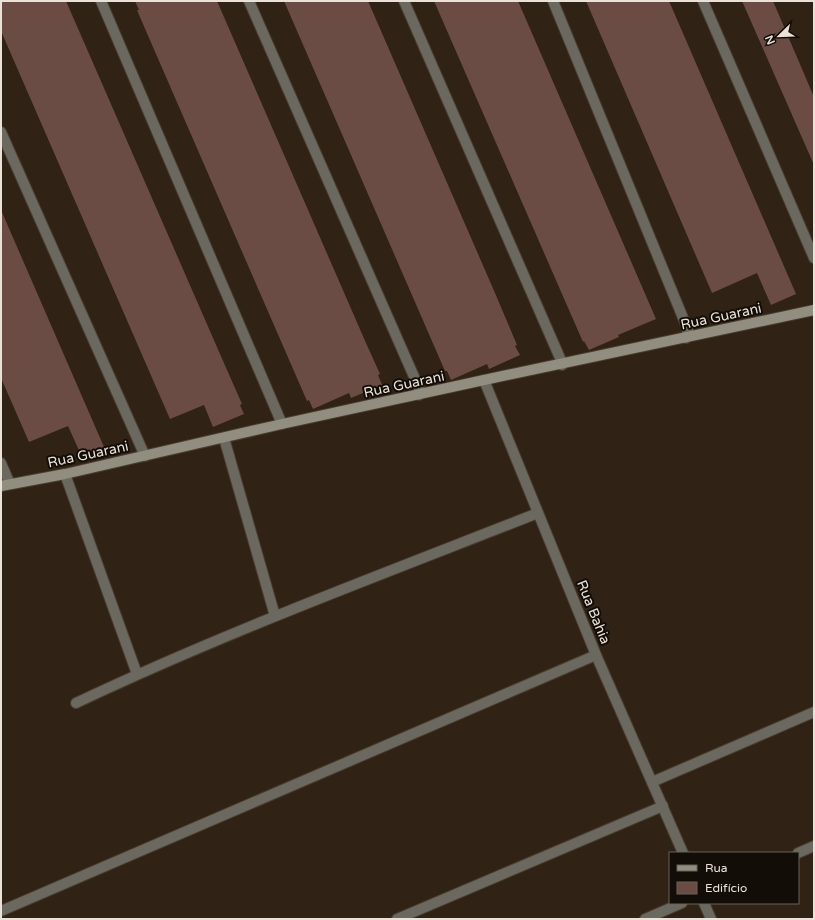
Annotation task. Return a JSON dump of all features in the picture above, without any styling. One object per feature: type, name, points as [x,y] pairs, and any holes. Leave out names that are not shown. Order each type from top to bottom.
[{"type":"street","points":[[101,1],[282,424]]},
{"type":"street","points":[[249,1],[419,388],[419,395]]},
{"type":"street","points":[[404,1],[562,364]]},
{"type":"street","points":[[552,1],[688,330],[686,338]]},
{"type":"street","points":[[703,1],[814,258]]},
{"type":"street","points":[[1,132],[145,456]]},
{"type":"street","name":"Rua Guarani","points":[[5,485],[65,474],[282,424],[814,310]]},
{"type":"street","name":"Rua Bahia","points":[[484,380],[596,655],[683,852]]},
{"type":"street","points":[[224,438],[276,616]]},
{"type":"street","points":[[1,463],[5,485]]},
{"type":"street","points":[[65,474],[137,674]]},
{"type":"street","points":[[76,703],[137,674],[276,616],[538,513]]},
{"type":"street","points":[[1,911],[596,655]]},
{"type":"street","points":[[652,782],[814,712]]},
{"type":"street","points":[[397,919],[663,806]]},
{"type":"street","points":[[799,853],[814,846]]},
{"type":"street","points":[[645,919],[680,904]]},
{"type":"street","points":[[704,904],[711,919]]},
{"type":"building","points":[[1,1],[66,1],[242,404],[240,405],[244,414],[213,427],[204,405],[170,419],[1,31]]},
{"type":"building","points":[[135,1],[217,1],[380,374],[378,375],[382,385],[351,398],[349,393],[313,409],[309,400],[307,401],[146,31],[137,10],[139,10]]},
{"type":"building","points":[[284,1],[368,1],[495,293],[517,345],[515,346],[520,355],[489,369],[487,364],[451,380],[447,371],[445,371]]},
{"type":"building","points":[[434,1],[518,1],[656,319],[618,335],[619,337],[589,350],[584,341],[583,342]]},
{"type":"building","points":[[586,1],[669,1],[796,294],[771,305],[757,273],[712,293]]},
{"type":"building","points":[[742,1],[773,1],[814,97],[814,165]]},
{"type":"building","points":[[1,210],[104,447],[82,457],[68,426],[29,442],[1,378]]}]
